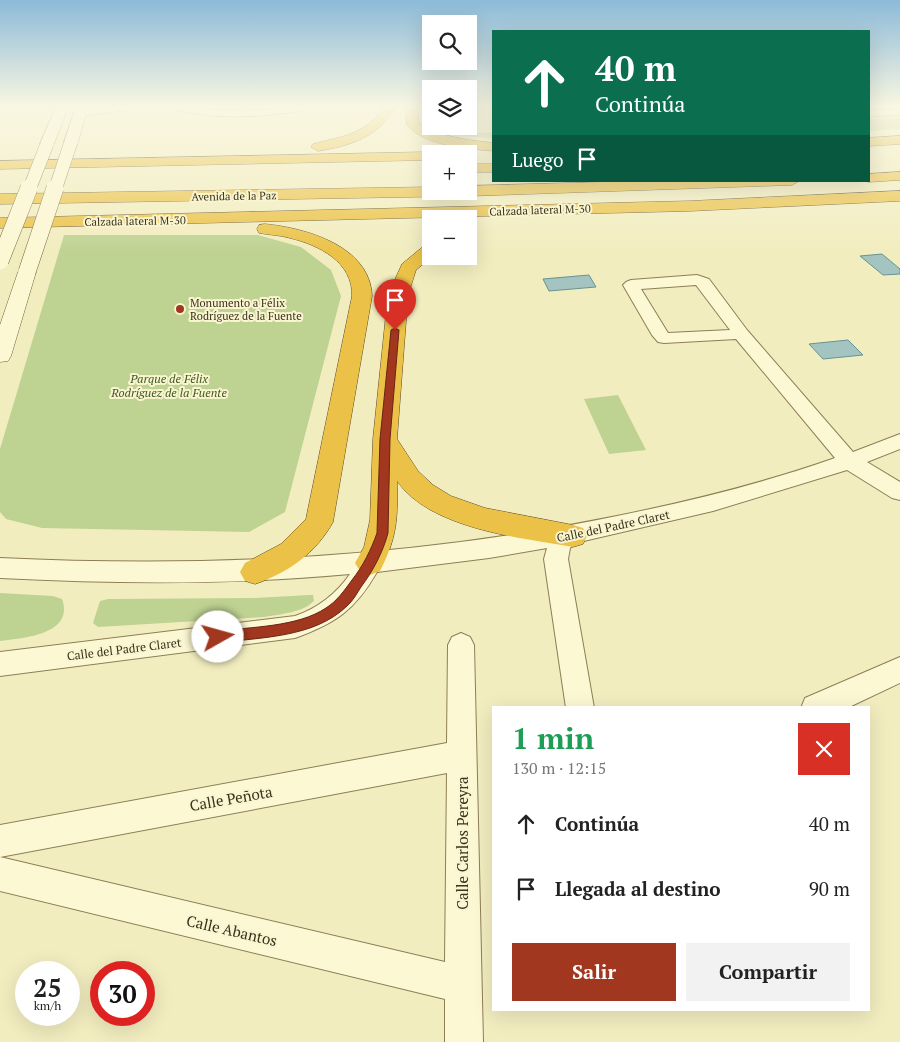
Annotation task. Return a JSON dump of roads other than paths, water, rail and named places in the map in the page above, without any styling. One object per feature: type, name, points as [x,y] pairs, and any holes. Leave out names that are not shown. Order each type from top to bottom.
[{"type":"highway","points":[[188,160],[244,156]]},
{"type":"highway","points":[[0,165],[422,156]]},
{"type":"highway","points":[[0,165],[422,168]]},
{"type":"highway","points":[[477,168],[492,168]]},
{"type":"highway","points":[[477,175],[492,174]]},
{"type":"highway","points":[[870,178],[900,176]]},
{"type":"highway","points":[[20,182],[70,181]]},
{"type":"highway","name":"Avenida de la Paz","points":[[477,191],[760,182]]},
{"type":"highway","name":"Avenida de la Paz","points":[[0,199],[422,192]]},
{"type":"highway","name":"Calzada lateral M-30","points":[[0,223],[690,206],[900,196]]},
{"type":"highway","points":[[496,226],[620,215],[690,206]]},
{"type":"highway","points":[[88,222],[149,227],[273,229],[295,233],[316,241],[341,256],[352,267],[361,281],[362,296],[318,522],[294,551],[277,563],[255,572]]},
{"type":"highway","points":[[370,563],[383,533],[385,439],[398,294],[408,268],[422,256]]},
{"type":"highway","points":[[385,439],[410,478],[423,491],[446,505],[504,523],[570,536]]},
{"type":"main road","points":[[0,261],[42,156]]},
{"type":"main road","points":[[0,356],[66,156]]},
{"type":"street","points":[[741,334],[664,338],[660,335],[631,285],[704,282],[741,334],[850,462],[900,492]]},
{"type":"street","name":"Calle del Padre Claret","points":[[0,568],[138,573],[255,572],[427,558],[570,536],[704,506],[774,487],[850,462],[900,442]]},
{"type":"street","points":[[570,536],[560,544],[556,559],[580,706]]},
{"type":"street","name":"Calle del Padre Claret","points":[[0,664],[295,627],[329,613],[344,601],[356,587],[370,563]]},
{"type":"street","name":"Calle Carlos Pereyra","points":[[461,645],[464,1042]]},
{"type":"street","points":[[819,706],[900,670]]},
{"type":"street","name":"Calle Peñota","points":[[0,841],[462,756]]},
{"type":"street","name":"Calle Abantos","points":[[0,874],[464,985]]},
{"type":"water","points":[[882,254],[900,269],[900,274],[883,275],[860,256]]},
{"type":"water","points":[[589,275],[596,287],[549,291],[543,279]]},
{"type":"water","points":[[848,340],[863,355],[823,359],[809,344]]},
{"type":"place","name":"Monumento a Félix Rodríguez de la Fuente","points":[[180,309]]},
{"type":"park label","name":"Parque de Félix Rodríguez de la Fuente","points":[[169,385]]}]
